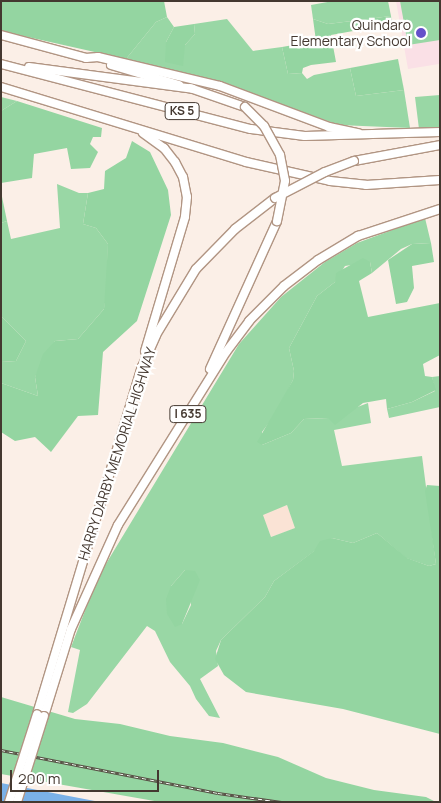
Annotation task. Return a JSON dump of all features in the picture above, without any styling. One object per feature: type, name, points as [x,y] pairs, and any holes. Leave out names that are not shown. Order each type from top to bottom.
[{"type":"highway","points":[[1,35],[193,89],[245,107],[264,126],[280,155],[285,181],[277,220],[200,394]]},
{"type":"highway","points":[[86,58],[98,57],[220,86],[329,127],[367,136]]},
{"type":"highway","points":[[1,63],[193,89]]},
{"type":"highway","name":"KS 5","points":[[1,63],[251,129],[305,136],[367,136],[440,132]]},
{"type":"highway","name":"KS 5","points":[[1,87],[246,162],[330,182],[366,185],[440,180]]},
{"type":"highway","points":[[1,93],[26,94]]},
{"type":"highway","points":[[137,128],[164,148],[175,162],[183,176],[187,196],[185,217],[149,331],[142,367]]},
{"type":"highway","name":"HARRY DARBY MEMORIAL HIGHWAY","points":[[17,802],[40,715],[142,367],[156,335],[196,269],[235,229],[275,198],[325,172],[354,161],[440,145]]},
{"type":"highway","name":"HARRY DARBY MEMORIAL HIGHWAY","points":[[9,802],[88,586],[118,525],[200,394],[249,321],[284,286],[318,260],[358,236],[440,209]]},
{"type":"shaded area","name":"Quindaro Elementary School","points":[[396,1],[440,1],[440,68],[439,64],[408,69]]},
{"type":"shaded area","points":[[287,505],[296,528],[271,537],[262,514]]},
{"type":"green space","points":[[1,1],[164,1],[167,17],[156,22],[126,59],[1,31]]},
{"type":"green space","points":[[333,1],[388,1],[391,16],[328,24],[313,19],[311,5]]},
{"type":"green space","name":"Quindaro Elementary School","points":[[400,1],[440,1],[440,40],[408,45]]},
{"type":"green space","points":[[391,16],[392,24],[331,35],[336,62],[311,65],[303,68],[302,73],[288,74],[282,47],[316,41],[313,19],[328,24]]},
{"type":"green space","points":[[167,17],[174,27],[166,42],[185,45],[195,34],[194,24],[227,19],[253,51],[282,47],[288,74],[302,73],[307,79],[314,75],[350,68],[356,96],[404,90],[410,128],[339,125],[221,83],[126,59],[156,22]]},
{"type":"green space","points":[[194,24],[195,34],[185,45],[183,66],[165,62],[166,42],[174,27]]},
{"type":"green space","points":[[398,59],[404,90],[356,96],[350,68]]},
{"type":"green space","points":[[440,95],[440,128],[419,129],[415,97]]},
{"type":"green space","points":[[1,97],[17,101],[1,111]]},
{"type":"green space","points":[[17,101],[102,128],[101,137],[93,137],[90,144],[98,152],[90,168],[71,169],[67,148],[34,154],[32,178],[1,183],[1,111]]},
{"type":"green space","points":[[132,141],[150,152],[168,190],[171,215],[137,321],[103,352],[98,415],[78,416],[51,452],[35,437],[15,441],[1,432],[1,383],[38,396],[35,377],[43,354],[55,341],[78,339],[104,309],[108,244],[96,228],[83,224],[88,193],[104,189],[105,171],[126,158]]},
{"type":"green space","points":[[57,184],[79,193],[88,193],[83,224],[96,228],[108,244],[107,289],[104,309],[78,339],[55,341],[35,377],[38,396],[1,383],[1,362],[16,361],[26,341],[1,316],[1,223],[7,221],[11,239],[60,228]]},
{"type":"green space","points":[[1,192],[7,221],[1,223]]},
{"type":"green space","points":[[425,218],[431,243],[412,244],[401,249],[372,273],[370,262],[345,266],[335,282],[317,296],[289,348],[294,371],[293,380],[277,412],[262,432],[262,445],[291,433],[304,419],[328,418],[368,403],[371,423],[334,430],[342,466],[422,456],[436,564],[429,566],[406,558],[377,533],[353,543],[332,538],[274,581],[265,597],[221,640],[216,651],[218,666],[200,679],[220,718],[209,716],[196,699],[190,686],[170,662],[155,631],[147,626],[87,704],[73,713],[68,712],[80,650],[71,647],[98,577],[239,344],[281,297],[325,262],[357,243]],"holes":[[[287,505],[295,528],[271,537],[263,515]],[[185,570],[191,605],[182,624],[171,586]]]},
{"type":"green space","points":[[431,243],[434,262],[412,266],[414,288],[407,302],[396,304],[388,260],[412,244]]},
{"type":"green space","points":[[363,258],[370,262],[372,273],[359,281],[368,317],[440,303],[440,355],[423,364],[425,376],[432,377],[436,390],[412,402],[387,409],[386,399],[363,403],[335,425],[328,418],[304,419],[291,433],[262,445],[257,442],[293,380],[294,371],[289,348],[317,296],[335,282],[336,273]]},
{"type":"green space","points":[[1,316],[26,341],[16,361],[1,362]]},
{"type":"green space","points":[[440,376],[440,407],[389,418],[387,409],[412,402],[435,391],[432,377]]},
{"type":"green space","points":[[427,485],[440,486],[440,734],[343,709],[246,692],[224,675],[215,659],[221,640],[265,597],[274,581],[314,551],[320,541],[332,538],[353,543],[377,533],[407,558],[429,566],[436,564],[425,491]]},
{"type":"green space","points":[[185,570],[195,571],[200,580],[182,624],[175,627],[167,614],[166,599],[171,586]]},
{"type":"green space","points":[[1,697],[75,719],[120,724],[170,736],[223,743],[278,757],[326,778],[374,790],[426,797],[436,802],[160,802],[1,774]]},
{"type":"water","points":[[1,783],[100,802],[1,802]]},
{"type":"railway","points":[[1,750],[218,793],[281,802]]},
{"type":"place","name":"Quindaro Elementary School","points":[[421,33]]}]
